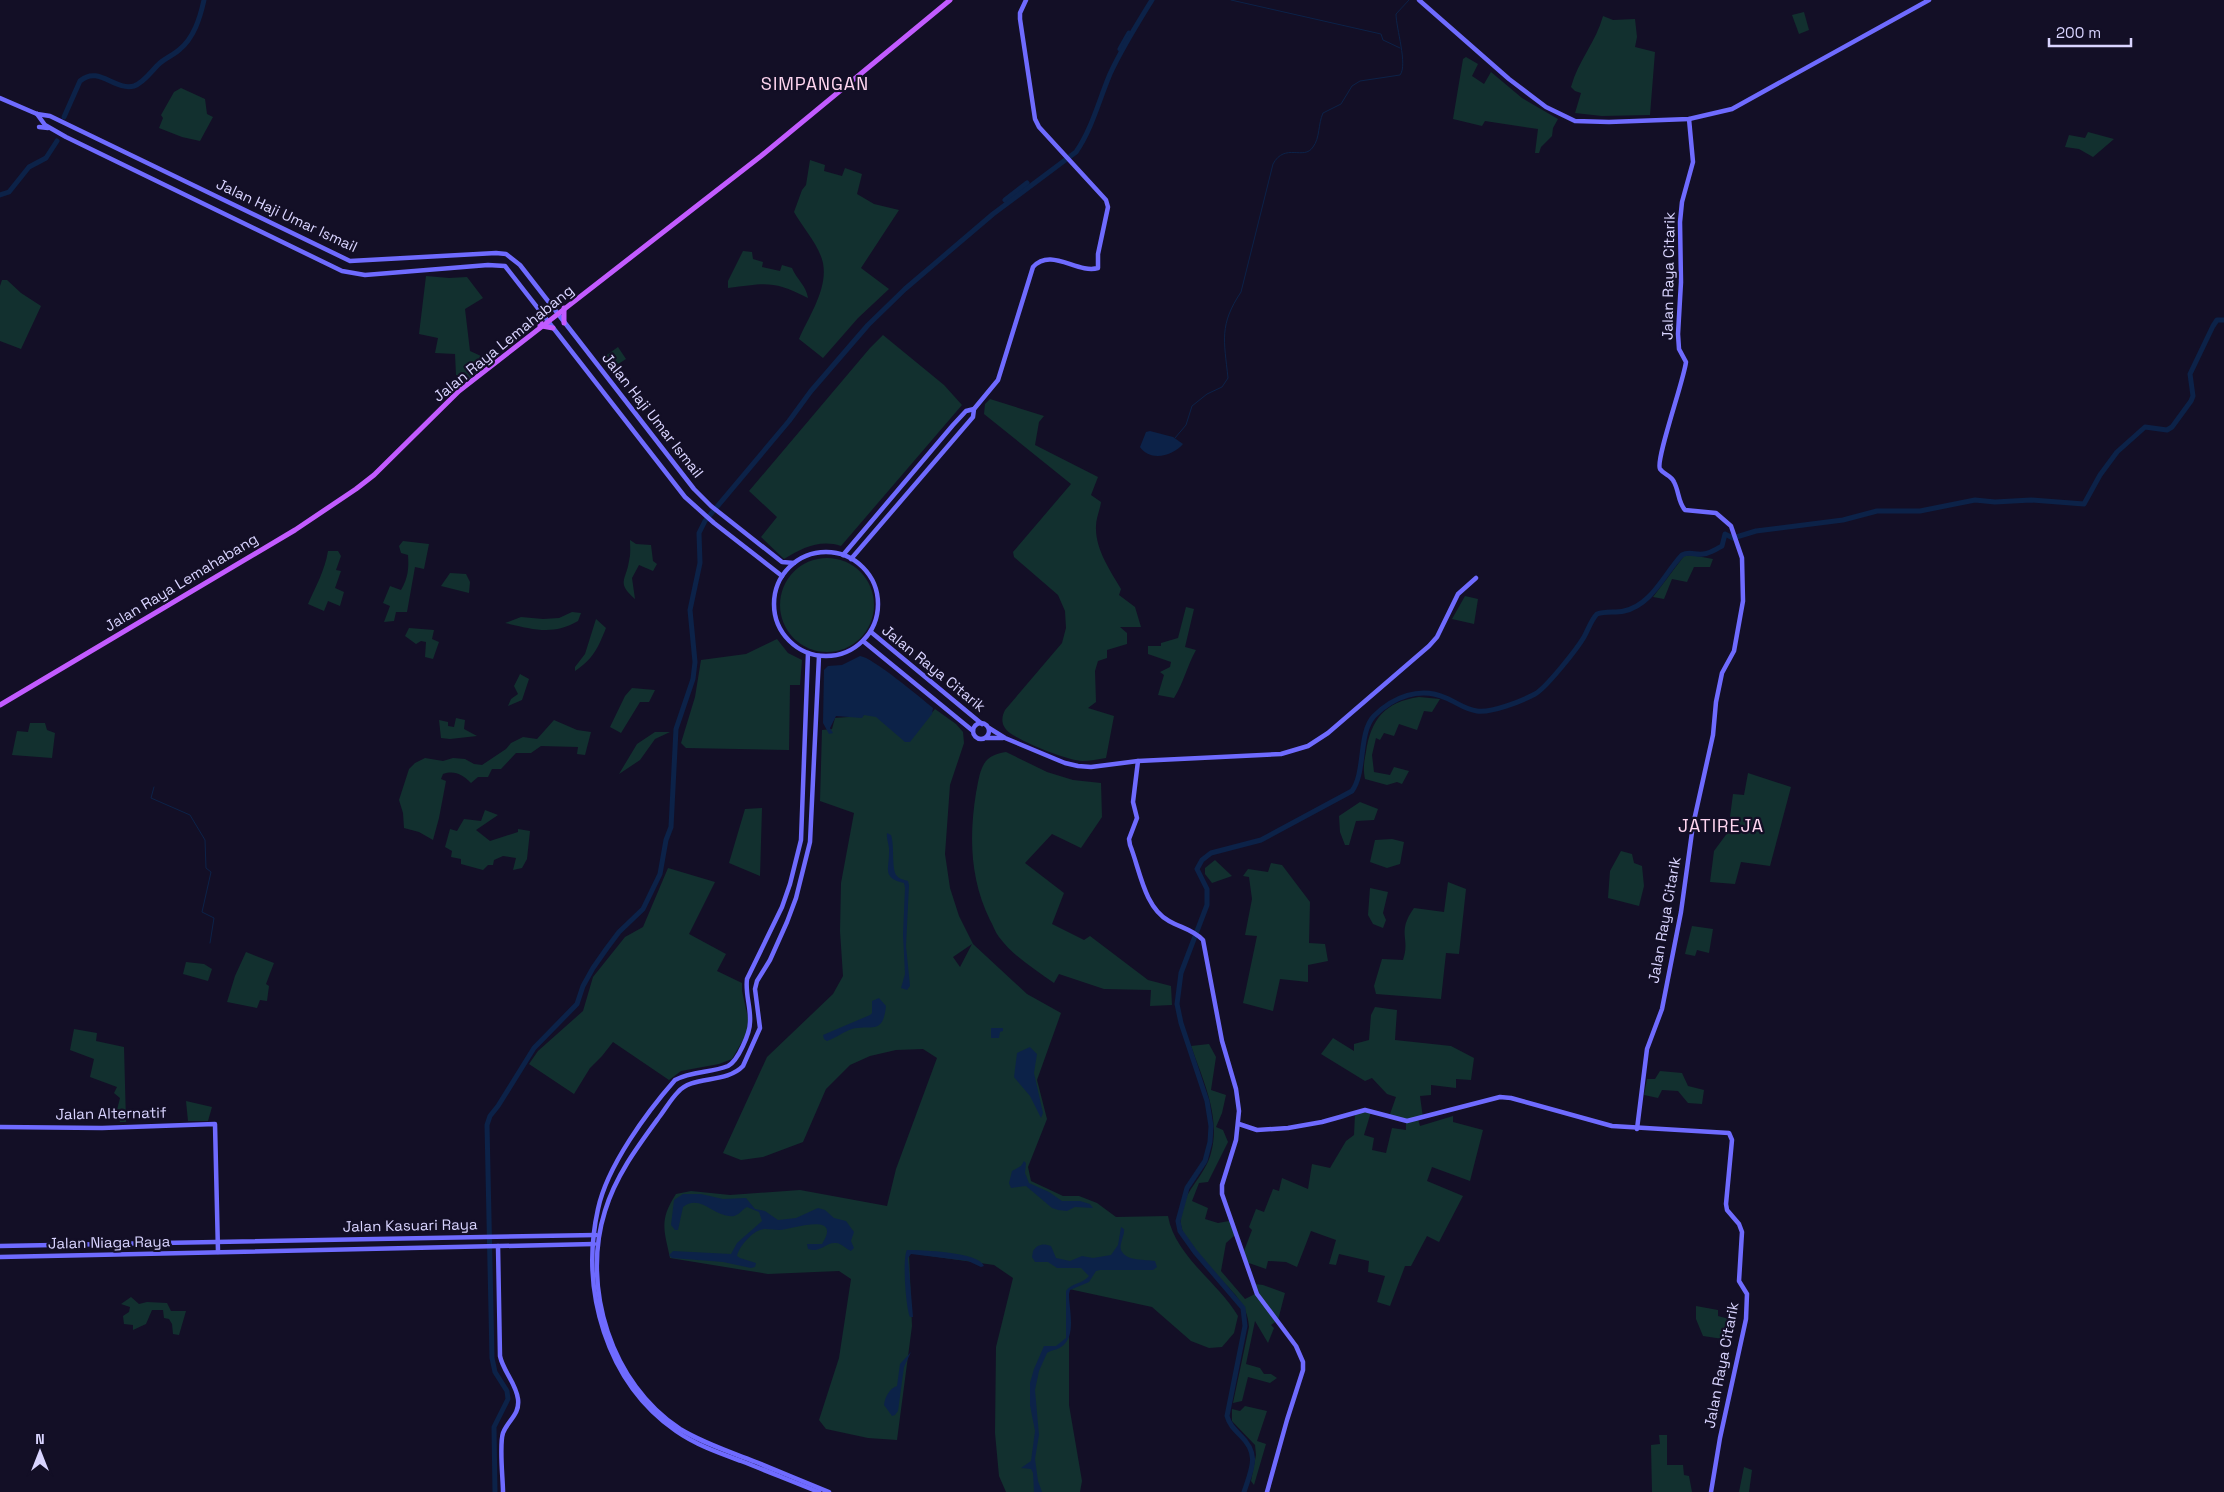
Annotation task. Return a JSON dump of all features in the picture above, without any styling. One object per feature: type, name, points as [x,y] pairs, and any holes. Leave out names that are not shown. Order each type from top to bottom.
[{"type":"main road","name":"Jalan Raya Lemahabang","points":[[0,705],[295,530],[356,490],[374,475],[455,394],[761,156],[950,0]]},
{"type":"main road","points":[[851,559],[973,417],[974,409],[998,380],[1031,271],[1036,264],[1050,260],[1086,268],[1098,268],[1098,254],[1108,207],[1106,200],[1038,127],[1035,120],[1020,19],[1020,13],[1026,0]]},
{"type":"main road","points":[[1419,0],[1516,85],[1546,107],[1568,118],[1579,121],[1609,122],[1689,119],[1724,112],[1929,0]]},
{"type":"main road","name":"Jalan Haji Umar Ismail","points":[[0,98],[37,114],[72,126],[350,261],[506,254],[516,261],[686,479],[711,506],[784,563],[794,563]]},
{"type":"main road","name":"Jalan Haji Umar Ismail","points":[[37,114],[45,125],[66,137],[342,271],[365,275],[501,265],[508,269],[681,492],[703,514],[782,576]]},
{"type":"main road","name":"Jalan Raya Citarik","points":[[1637,1129],[1647,1049],[1662,1009],[1682,906],[1693,825],[1713,735],[1716,699],[1722,673],[1733,655],[1740,626],[1744,579],[1742,558],[1731,526],[1720,516],[1712,512],[1684,509],[1674,481],[1661,470],[1659,465],[1661,450],[1674,411],[1686,362],[1679,349],[1678,334],[1681,282],[1680,222],[1682,202],[1693,162],[1689,119]]},
{"type":"main road","points":[[39,127],[52,129],[52,122],[57,120]]},
{"type":"main road","points":[[508,269],[516,261]]},
{"type":"main road","points":[[564,308],[564,323]]},
{"type":"main road","points":[[542,313],[540,326],[553,328]]},
{"type":"main road","points":[[566,344],[575,337]]},
{"type":"main road","points":[[842,555],[953,425],[966,411],[974,409]]},
{"type":"main road","points":[[817,553],[842,555],[851,559],[870,575],[878,594],[878,614],[871,632],[863,642],[843,654],[819,656],[808,654],[788,641],[776,621],[774,598],[782,576],[794,563],[817,553]]},
{"type":"main road","name":"Jalan Raya Citarik","points":[[989,728],[1005,738],[1065,763],[1078,766],[1138,761],[1275,755],[1290,752],[1308,746],[1328,733],[1430,646],[1437,637],[1458,594],[1476,578]]},
{"type":"main road","name":"Jalan Raya Citarik","points":[[871,632],[982,724]]},
{"type":"main road","name":"Jalan Raya Citarik","points":[[863,642],[974,731]]},
{"type":"main road","points":[[884,658],[884,652],[892,649]]},
{"type":"main road","points":[[597,1243],[594,1234],[598,1208],[615,1164],[670,1087],[680,1077],[730,1065],[739,1054],[750,1024],[746,989],[747,979],[782,907],[794,870],[800,840],[803,806],[808,654]]},
{"type":"main road","points":[[819,656],[810,842],[803,872],[787,922],[770,960],[757,981],[755,989],[760,1028],[743,1066],[730,1076],[684,1087],[676,1094],[619,1177],[605,1212],[597,1243],[597,1312],[602,1332],[622,1373],[634,1391],[653,1412],[676,1431],[819,1492]]},
{"type":"main road","points":[[982,724],[989,728],[989,734],[986,738],[978,738],[974,731],[977,725],[982,724]]},
{"type":"main road","name":"Jalan Raya Citarik","points":[[986,738],[1005,738]]},
{"type":"main road","points":[[1138,761],[1134,806],[1137,818],[1129,841],[1150,900],[1169,922],[1195,933],[1202,939],[1225,1056],[1236,1089],[1239,1124],[1222,1185],[1222,1194],[1254,1289],[1266,1310],[1296,1346],[1303,1362],[1303,1370],[1286,1420],[1267,1492]]},
{"type":"main road","points":[[794,870],[803,872]]},
{"type":"main road","name":"Jalan Raya Citarik","points":[[1239,1124],[1257,1130],[1282,1128],[1322,1122],[1365,1110],[1405,1121],[1506,1098],[1544,1106],[1593,1122],[1637,1129],[1729,1133],[1731,1136],[1726,1204],[1742,1232],[1739,1281],[1746,1291],[1748,1302],[1711,1492]]},
{"type":"main road","name":"Jalan Alternatif","points":[[0,1127],[102,1128],[215,1124],[217,1241]]},
{"type":"main road","points":[[581,1234],[584,1238],[581,1244]]},
{"type":"main road","name":"Jalan Kasuari Raya","points":[[217,1241],[594,1234]]},
{"type":"main road","points":[[436,1236],[436,1247]]},
{"type":"main road","points":[[266,1240],[266,1251]]},
{"type":"main road","points":[[217,1241],[218,1252]]},
{"type":"main road","name":"Jalan Niaga Raya","points":[[0,1246],[217,1241]]},
{"type":"main road","name":"Jalan Niaga Raya","points":[[0,1257],[597,1243]]},
{"type":"main road","points":[[497,1246],[500,1356],[502,1366],[515,1390],[518,1400],[516,1414],[502,1435],[503,1492]]},
{"type":"main road","points":[[715,1449],[829,1492]]},
{"type":"green space","points":[[1804,12],[1809,30],[1799,34],[1792,15]]},
{"type":"green space","points":[[1603,16],[1613,20],[1635,19],[1637,37],[1635,47],[1655,52],[1650,115],[1602,116],[1575,113],[1581,93],[1571,87]]},
{"type":"green space","points":[[1466,57],[1478,64],[1472,76],[1484,84],[1491,72],[1522,98],[1558,119],[1553,128],[1552,136],[1541,147],[1539,153],[1535,153],[1538,129],[1485,121],[1482,126],[1453,119],[1463,59]]},
{"type":"green space","points":[[181,88],[205,99],[207,114],[213,117],[200,141],[182,137],[159,128],[163,118],[161,115],[174,92]]},
{"type":"green space","points":[[2088,132],[2114,139],[2093,157],[2079,149],[2065,147],[2069,135],[2085,138]]},
{"type":"green space","points":[[810,160],[825,165],[824,171],[842,176],[845,168],[862,174],[857,194],[874,204],[899,210],[861,268],[889,289],[858,318],[823,358],[799,339],[817,302],[824,273],[821,256],[794,212],[802,190],[806,185]]},
{"type":"green space","points":[[743,251],[752,252],[753,259],[763,262],[762,267],[780,271],[782,265],[792,268],[808,298],[786,288],[769,284],[728,288],[728,281]]},
{"type":"green space","points":[[426,276],[467,277],[483,298],[465,309],[470,351],[492,361],[469,379],[456,375],[455,354],[435,353],[438,338],[419,334]]},
{"type":"green space","points":[[2,280],[7,280],[21,293],[41,306],[21,349],[0,341],[0,286]]},
{"type":"green space","points":[[883,335],[944,385],[962,405],[841,546],[818,544],[798,551],[784,559],[761,537],[777,517],[749,491]]},
{"type":"green space","points":[[618,347],[626,359],[612,368],[604,357]]},
{"type":"green space","points":[[990,399],[1044,416],[1039,422],[1035,445],[1098,477],[1091,495],[1101,502],[1096,523],[1098,543],[1104,559],[1121,589],[1119,595],[1135,607],[1141,627],[1120,627],[1127,633],[1127,644],[1107,650],[1107,658],[1098,661],[1095,671],[1096,702],[1088,708],[1114,716],[1106,758],[1075,760],[1018,738],[1009,733],[1003,724],[1005,710],[1062,643],[1066,628],[1065,611],[1058,595],[1014,557],[1013,552],[1071,484],[984,414],[985,404]]},
{"type":"green space","points":[[630,540],[636,544],[651,545],[653,561],[657,564],[653,571],[639,565],[632,578],[635,599],[624,585],[630,556]]},
{"type":"green space","points":[[403,541],[429,544],[424,569],[415,567],[407,612],[396,612],[394,621],[384,622],[390,606],[383,603],[390,586],[401,590],[407,577],[408,555],[401,553],[399,546]]},
{"type":"green space","points":[[328,551],[338,551],[341,556],[336,570],[341,571],[335,588],[344,592],[340,606],[328,601],[324,611],[308,604],[327,558]]},
{"type":"green space","points":[[1691,555],[1713,559],[1710,567],[1694,567],[1687,582],[1672,579],[1664,599],[1653,597],[1684,556]]},
{"type":"green space","points":[[827,558],[845,561],[860,572],[871,587],[874,605],[871,623],[860,638],[845,649],[827,652],[809,649],[794,638],[783,623],[780,605],[783,587],[794,572],[809,561]]},
{"type":"green space","points":[[450,573],[466,574],[470,582],[469,593],[441,586]]},
{"type":"green space","points":[[1465,596],[1478,599],[1474,624],[1452,619]]},
{"type":"green space","points":[[1186,607],[1194,609],[1185,647],[1196,650],[1174,698],[1158,695],[1164,675],[1160,672],[1170,667],[1171,662],[1148,654],[1148,646],[1161,646],[1161,643],[1178,638]]},
{"type":"green space","points":[[572,612],[581,613],[578,621],[569,626],[551,630],[505,623],[521,617],[559,618]]},
{"type":"green space","points":[[596,619],[606,628],[594,652],[575,671],[575,667],[585,654]]},
{"type":"green space","points":[[409,628],[434,630],[432,639],[439,642],[433,659],[425,657],[426,642],[421,641],[416,644],[405,636]]},
{"type":"green space","points":[[777,639],[788,653],[802,660],[800,685],[790,685],[789,750],[686,748],[681,743],[695,697],[701,660],[746,654]]},
{"type":"green space","points":[[520,674],[529,679],[522,700],[508,706],[511,699],[518,694],[514,686]]},
{"type":"green space","points":[[632,688],[655,690],[649,702],[640,702],[621,733],[610,727],[625,696]]},
{"type":"green space","points":[[1419,697],[1440,699],[1432,712],[1424,711],[1417,730],[1399,724],[1394,736],[1384,733],[1380,740],[1376,738],[1372,755],[1374,772],[1390,775],[1394,767],[1409,771],[1402,784],[1397,782],[1387,785],[1365,779],[1365,756],[1368,740],[1376,721],[1397,703]]},
{"type":"green space","points":[[935,709],[956,724],[963,732],[964,743],[950,785],[945,854],[950,888],[959,916],[973,944],[1027,994],[1061,1013],[1037,1080],[1047,1119],[1028,1167],[1031,1181],[1063,1196],[1079,1196],[1097,1203],[1116,1217],[1168,1216],[1179,1244],[1238,1316],[1234,1333],[1222,1347],[1209,1348],[1191,1341],[1152,1307],[1069,1289],[1069,1405],[1082,1481],[1080,1492],[1006,1492],[999,1476],[995,1433],[996,1347],[1013,1278],[994,1265],[909,1253],[912,1326],[897,1440],[868,1438],[826,1429],[819,1420],[839,1358],[851,1279],[839,1271],[768,1274],[670,1258],[664,1225],[667,1211],[676,1194],[691,1191],[730,1195],[800,1190],[887,1206],[896,1169],[937,1058],[923,1049],[896,1050],[870,1056],[850,1065],[826,1089],[803,1142],[763,1157],[741,1160],[723,1153],[767,1057],[833,994],[843,976],[840,931],[841,883],[854,813],[820,801],[822,730],[832,729],[835,718],[862,716],[868,713],[876,715],[908,741]],"holes":[[[972,944],[960,967],[953,957]]]},
{"type":"green space","points":[[456,718],[465,720],[464,729],[477,736],[441,738],[439,720],[448,722],[448,726],[454,727]]},
{"type":"green space","points":[[554,720],[577,730],[591,732],[585,755],[577,754],[578,747],[541,746],[531,753],[516,753],[501,769],[492,769],[488,777],[478,777],[471,783],[458,774],[443,774],[441,779],[446,781],[433,840],[419,832],[404,828],[403,813],[399,800],[409,769],[415,763],[425,758],[443,761],[453,758],[465,759],[474,764],[482,765],[506,749],[511,743],[523,737],[537,739]]},
{"type":"green space","points":[[30,723],[45,723],[47,730],[55,733],[52,758],[12,755],[17,731],[28,732]]},
{"type":"green space","points":[[655,732],[670,732],[655,739],[640,760],[619,774],[637,744]]},
{"type":"green space","points":[[1006,752],[1047,772],[1073,780],[1101,783],[1102,817],[1081,848],[1052,834],[1025,863],[1064,893],[1052,924],[1084,940],[1090,936],[1148,980],[1171,986],[1172,1005],[1150,1006],[1151,990],[1104,989],[1059,974],[1054,983],[1017,956],[998,935],[983,905],[978,889],[973,858],[972,826],[976,793],[982,767],[991,757]]},
{"type":"green space","points":[[1748,773],[1791,787],[1770,866],[1741,862],[1735,884],[1710,882],[1714,851],[1728,832],[1733,794],[1744,795]]},
{"type":"green space","points":[[1360,802],[1378,809],[1374,820],[1356,821],[1349,845],[1345,845],[1340,832],[1339,816]]},
{"type":"green space","points":[[762,808],[760,876],[729,863],[745,809]]},
{"type":"green space","points":[[485,810],[498,815],[476,830],[490,841],[518,832],[518,829],[530,831],[527,859],[522,868],[513,870],[516,858],[503,856],[494,860],[493,865],[488,865],[483,870],[461,864],[461,859],[451,857],[452,851],[445,847],[450,829],[457,831],[464,819],[481,821]]},
{"type":"green space","points":[[1392,839],[1404,842],[1400,864],[1387,868],[1370,862],[1375,840]]},
{"type":"green space","points":[[1621,851],[1632,854],[1634,863],[1642,866],[1644,886],[1639,906],[1608,898],[1610,871]]},
{"type":"green space","points":[[1215,860],[1232,876],[1212,883],[1205,874],[1205,868]]},
{"type":"green space","points":[[1271,863],[1282,865],[1310,902],[1309,943],[1325,944],[1328,961],[1308,965],[1308,982],[1280,979],[1273,1011],[1243,1003],[1257,936],[1245,935],[1252,899],[1249,877],[1243,876],[1248,869],[1268,872]]},
{"type":"green space","points":[[668,868],[715,882],[689,934],[726,954],[717,971],[742,983],[748,1018],[747,1033],[732,1059],[719,1064],[681,1071],[669,1080],[613,1042],[590,1068],[574,1094],[529,1064],[538,1051],[583,1011],[593,977],[625,937],[643,927]]},
{"type":"green space","points":[[1448,882],[1466,889],[1459,954],[1446,953],[1441,999],[1376,994],[1374,986],[1382,959],[1403,960],[1406,946],[1406,924],[1414,908],[1444,912]]},
{"type":"green space","points":[[1370,888],[1388,892],[1383,913],[1386,920],[1383,928],[1373,924],[1368,915]]},
{"type":"green space","points":[[1692,926],[1713,929],[1709,953],[1697,950],[1695,956],[1685,954]]},
{"type":"green space","points":[[246,952],[274,963],[266,984],[269,986],[267,1001],[260,1000],[257,1008],[227,1002],[235,976]]},
{"type":"green space","points":[[186,962],[204,964],[212,969],[208,981],[183,974]]},
{"type":"green space","points":[[1375,1007],[1397,1010],[1395,1040],[1451,1046],[1474,1058],[1471,1080],[1456,1079],[1456,1088],[1431,1085],[1431,1095],[1420,1096],[1423,1118],[1418,1119],[1420,1126],[1453,1116],[1453,1122],[1483,1130],[1470,1181],[1432,1167],[1427,1181],[1463,1196],[1439,1242],[1427,1236],[1411,1266],[1405,1266],[1390,1306],[1377,1302],[1385,1276],[1368,1272],[1369,1261],[1339,1254],[1336,1265],[1329,1264],[1336,1240],[1311,1231],[1297,1267],[1286,1262],[1268,1261],[1266,1269],[1246,1262],[1244,1251],[1252,1230],[1249,1227],[1256,1209],[1264,1212],[1273,1189],[1279,1191],[1282,1178],[1308,1189],[1312,1164],[1330,1168],[1346,1141],[1354,1135],[1355,1114],[1364,1110],[1371,1112],[1364,1135],[1374,1138],[1372,1150],[1386,1153],[1392,1128],[1406,1130],[1406,1119],[1389,1117],[1396,1097],[1387,1094],[1372,1078],[1365,1081],[1321,1054],[1333,1038],[1354,1051],[1354,1044],[1369,1040],[1371,1015]]},
{"type":"green space","points":[[74,1029],[97,1033],[96,1041],[124,1047],[126,1122],[120,1122],[117,1110],[120,1098],[114,1093],[117,1087],[90,1077],[94,1059],[70,1050]]},
{"type":"green space","points":[[1209,1044],[1216,1057],[1211,1090],[1226,1095],[1222,1113],[1216,1127],[1223,1130],[1228,1142],[1208,1182],[1199,1183],[1192,1201],[1208,1208],[1205,1219],[1218,1223],[1229,1221],[1235,1235],[1226,1243],[1221,1271],[1245,1299],[1259,1292],[1255,1284],[1285,1293],[1278,1320],[1271,1325],[1274,1328],[1268,1343],[1255,1321],[1246,1364],[1260,1368],[1264,1374],[1271,1374],[1277,1378],[1270,1383],[1248,1377],[1242,1401],[1233,1403],[1249,1327],[1246,1311],[1238,1298],[1194,1248],[1184,1234],[1181,1225],[1183,1205],[1208,1162],[1214,1139],[1214,1126],[1209,1099],[1191,1046]]},
{"type":"green space","points":[[1660,1071],[1682,1073],[1688,1086],[1704,1090],[1702,1104],[1688,1103],[1678,1091],[1662,1090],[1658,1098],[1644,1095],[1647,1079],[1655,1079]]},
{"type":"green space","points":[[186,1101],[212,1107],[208,1121],[188,1121]]},
{"type":"green space","points":[[131,1297],[139,1304],[147,1302],[167,1303],[171,1311],[186,1311],[179,1335],[173,1334],[172,1324],[169,1319],[164,1318],[163,1310],[152,1310],[146,1324],[133,1330],[133,1325],[124,1324],[123,1316],[129,1312],[130,1307],[121,1304]]},
{"type":"green space","points":[[1696,1306],[1718,1310],[1718,1316],[1729,1319],[1723,1339],[1703,1336],[1696,1319]]},
{"type":"green space","points":[[1245,1406],[1267,1411],[1257,1441],[1266,1444],[1254,1485],[1251,1481],[1256,1455],[1255,1445],[1232,1421],[1232,1409],[1240,1411]]},
{"type":"green space","points":[[1659,1435],[1667,1435],[1667,1465],[1683,1465],[1684,1475],[1689,1476],[1692,1492],[1652,1492],[1651,1445],[1660,1444]]},
{"type":"green space","points":[[1744,1467],[1752,1470],[1749,1492],[1739,1492]]},
{"type":"water","points":[[1150,431],[1173,437],[1183,444],[1173,452],[1162,456],[1150,455],[1140,447],[1146,432]]},
{"type":"water","points":[[860,656],[885,670],[933,708],[932,714],[910,742],[905,742],[876,717],[864,715],[862,718],[836,716],[830,728],[833,733],[829,734],[823,723],[824,670],[828,666],[842,665]]},
{"type":"water","points":[[887,833],[891,835],[892,840],[895,873],[899,878],[908,881],[909,885],[906,946],[910,986],[907,990],[901,988],[905,974],[903,935],[905,888],[904,883],[892,878],[888,872],[889,850]]},
{"type":"water","points":[[879,998],[886,1006],[882,1022],[879,1025],[852,1029],[827,1041],[824,1039],[823,1035],[870,1015],[872,1013],[872,1001]]},
{"type":"water","points":[[991,1028],[1003,1028],[999,1038],[991,1038]]},
{"type":"water","points":[[1030,1047],[1037,1054],[1034,1073],[1043,1113],[1041,1118],[1030,1096],[1014,1077],[1017,1053]]},
{"type":"water","points":[[1024,1161],[1026,1163],[1025,1173],[1029,1183],[1049,1192],[1062,1201],[1080,1201],[1090,1204],[1093,1208],[1075,1207],[1067,1211],[1058,1210],[1052,1208],[1026,1186],[1011,1188],[1009,1183],[1012,1171],[1021,1166]]},
{"type":"water","points":[[683,1194],[701,1194],[723,1199],[746,1198],[755,1209],[765,1211],[778,1220],[796,1218],[818,1208],[825,1210],[834,1218],[846,1221],[854,1232],[851,1241],[854,1248],[851,1251],[840,1244],[832,1243],[817,1250],[808,1249],[807,1244],[822,1244],[827,1234],[826,1228],[814,1224],[779,1230],[762,1229],[753,1234],[743,1245],[737,1256],[756,1263],[755,1267],[751,1268],[723,1262],[672,1258],[669,1255],[673,1251],[731,1254],[737,1243],[762,1221],[759,1212],[747,1207],[734,1216],[727,1216],[702,1204],[690,1203],[683,1207],[678,1230],[675,1230],[671,1225],[674,1200]]},
{"type":"water","points":[[1121,1227],[1124,1229],[1121,1250],[1124,1254],[1136,1259],[1155,1261],[1157,1267],[1153,1270],[1096,1271],[1089,1282],[1070,1290],[1071,1330],[1069,1337],[1061,1347],[1047,1353],[1039,1371],[1035,1390],[1039,1435],[1035,1459],[1038,1481],[1042,1492],[1034,1492],[1031,1469],[1021,1468],[1031,1461],[1035,1431],[1030,1405],[1030,1383],[1044,1346],[1056,1346],[1066,1338],[1066,1291],[1089,1276],[1081,1268],[1057,1268],[1048,1262],[1035,1262],[1032,1257],[1033,1251],[1043,1244],[1048,1245],[1051,1246],[1056,1258],[1070,1261],[1082,1256],[1093,1258],[1111,1255],[1118,1245]]},
{"type":"water","points":[[907,1250],[937,1251],[961,1255],[980,1261],[984,1266],[981,1267],[968,1261],[911,1254],[908,1258],[913,1317],[910,1317],[905,1284]]},
{"type":"water","points":[[911,1352],[904,1367],[898,1411],[892,1416],[884,1405],[885,1399],[890,1391],[897,1386],[900,1364]]},
{"type":"waterway","points":[[64,117],[80,81],[87,77],[100,77],[127,87],[141,82],[160,63],[179,50],[189,40],[198,21],[204,0]]},
{"type":"waterway","points":[[495,1492],[494,1427],[508,1399],[507,1391],[495,1372],[492,1358],[487,1125],[490,1116],[534,1048],[577,1004],[583,986],[593,968],[619,932],[643,909],[660,874],[666,840],[671,827],[676,729],[693,679],[695,662],[690,610],[700,563],[699,533],[705,521],[789,421],[811,391],[868,325],[905,289],[993,214],[1076,152],[1091,124],[1115,64],[1152,0]]},
{"type":"waterway","points":[[1231,0],[1381,34],[1383,40],[1400,48]]},
{"type":"waterway","points":[[1175,438],[1186,425],[1192,406],[1207,394],[1222,387],[1228,378],[1225,343],[1226,324],[1229,314],[1241,292],[1273,164],[1283,154],[1309,151],[1317,139],[1323,113],[1341,104],[1352,86],[1360,81],[1400,75],[1403,63],[1396,14],[1409,0]]},
{"type":"waterway","points":[[1120,49],[1129,33]]},
{"type":"waterway","points":[[0,195],[9,192],[29,167],[46,158],[57,141]]},
{"type":"waterway","points":[[1005,200],[1027,183]]},
{"type":"waterway","points":[[1244,1492],[1252,1468],[1252,1455],[1246,1442],[1229,1422],[1227,1416],[1245,1326],[1243,1308],[1195,1252],[1180,1231],[1178,1221],[1187,1188],[1205,1161],[1210,1142],[1211,1126],[1207,1101],[1181,1023],[1177,1004],[1181,973],[1207,905],[1207,889],[1197,869],[1202,860],[1211,853],[1261,840],[1352,791],[1359,774],[1369,723],[1381,709],[1398,699],[1407,695],[1426,693],[1446,698],[1469,709],[1483,711],[1507,706],[1535,694],[1568,659],[1584,637],[1597,614],[1634,608],[1650,596],[1682,555],[1687,553],[1705,554],[1713,551],[1722,546],[1725,534],[1733,538],[1756,531],[1843,520],[1877,511],[1920,511],[1975,500],[1995,502],[2031,500],[2084,504],[2100,475],[2117,452],[2145,427],[2167,430],[2172,427],[2191,401],[2193,396],[2190,374],[2213,326],[2217,320],[2224,320]]},
{"type":"waterway","points":[[154,787],[151,798],[190,815],[205,840],[206,868],[211,872],[202,912],[214,918],[210,943]]},
{"type":"district","name":"SIMPANGAN","points":[[815,83]]},
{"type":"district","name":"JATIREJA","points":[[1721,825]]}]
